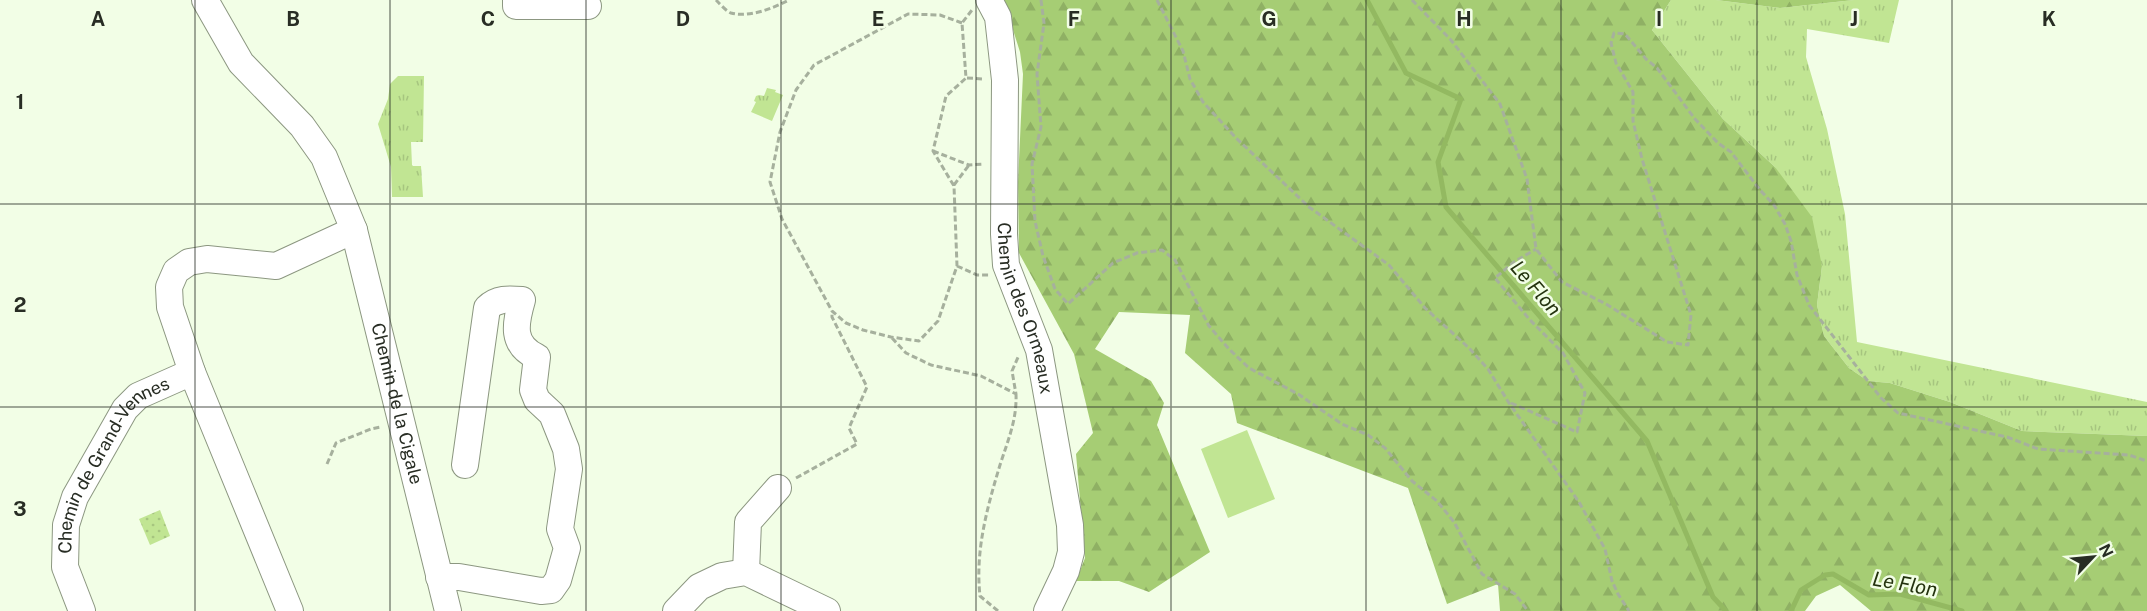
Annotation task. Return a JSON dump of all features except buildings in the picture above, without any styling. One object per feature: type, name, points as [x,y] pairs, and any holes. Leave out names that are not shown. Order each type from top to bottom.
[{"type":"street","name":"Chemin de la Cigale","points":[[205,0],[241,63],[302,126],[324,157],[354,230],[448,611]]},
{"type":"street","points":[[516,0],[516,6],[588,6]]},
{"type":"street","name":"Chemin des Ormeaux","points":[[981,4],[998,17],[1005,80],[1004,234],[1006,265],[1039,350],[1070,525],[1071,552],[1047,611]]},
{"type":"street","name":"Chemin de Grand-Vennes","points":[[290,611],[192,372],[170,307],[169,287],[176,271],[189,262],[207,259],[276,266],[354,230]]},
{"type":"street","points":[[438,577],[459,577],[541,591],[551,590],[558,580],[567,548],[560,529],[569,469],[566,449],[552,414],[537,400],[533,390],[537,357],[529,353],[517,337],[516,320],[522,300],[507,298],[493,302],[487,308],[465,465]]},
{"type":"street","name":"Chemin de Grand-Vennes","points":[[82,611],[65,567],[66,525],[75,497],[125,409],[138,396],[192,372]]},
{"type":"street","points":[[746,572],[748,522],[778,488]]},
{"type":"street","points":[[676,611],[699,587],[722,576],[746,572],[827,611]]},
{"type":"path","points":[[716,0],[729,12],[747,15],[789,0]]},
{"type":"path","points":[[1041,0],[1044,23],[1037,74],[1041,127],[1032,164],[1035,221],[1043,256],[1055,289],[1068,304],[1113,263],[1137,253],[1162,250],[1175,260],[1209,326],[1229,349],[1249,368],[1298,394],[1342,424],[1368,435],[1385,448],[1412,481],[1437,501],[1454,522],[1482,574],[1515,594],[1528,611]]},
{"type":"path","points":[[1157,0],[1183,51],[1190,79],[1203,102],[1236,138],[1309,207],[1389,265],[1425,308],[1469,348],[1488,369],[1583,510],[1605,549],[1612,580],[1629,611]]},
{"type":"path","points":[[1412,0],[1451,40],[1500,104],[1527,179],[1536,249],[1562,282],[1606,304],[1667,342],[1688,345],[1691,315],[1642,159],[1633,121],[1633,92],[1616,63],[1611,43],[1614,33],[1625,34],[1646,59],[1657,68],[1695,119],[1718,143],[1731,152],[1774,205],[1785,224],[1791,241],[1797,275],[1809,305],[1881,398],[1898,412],[2007,437],[2038,449],[2129,455],[2147,461]]},
{"type":"path","points":[[966,78],[962,23],[981,4]]},
{"type":"path","points":[[962,23],[940,15],[908,14],[814,65],[795,90],[780,132],[770,182],[782,219],[832,310],[846,323],[891,337],[919,341],[938,321],[957,266],[954,186],[933,151],[946,96],[966,78],[986,79]]},
{"type":"path","points":[[933,151],[969,165],[986,163]]},
{"type":"path","points":[[954,186],[969,165]]},
{"type":"path","points":[[1509,403],[1577,432],[1585,393],[1563,353],[1530,320],[1495,278],[1536,249]]},
{"type":"path","points":[[957,266],[977,275],[1000,276]]},
{"type":"path","points":[[778,488],[857,444],[849,429],[867,387],[832,317],[832,310]]},
{"type":"path","points":[[891,337],[906,353],[931,365],[981,376],[1016,394]]},
{"type":"path","points":[[998,611],[980,596],[977,571],[986,512],[1017,414],[1012,371],[1018,356],[1028,350]]},
{"type":"path","points":[[327,464],[336,443],[371,429],[389,425]]},
{"type":"green space","points":[[1000,0],[1671,0],[1652,30],[1723,119],[1775,167],[1812,217],[1822,266],[1817,305],[1824,336],[1849,368],[1868,381],[1890,383],[1950,402],[2022,431],[2147,436],[2147,611],[1871,611],[1840,585],[1816,596],[1805,611],[1500,611],[1498,584],[1447,604],[1408,488],[1237,423],[1231,394],[1185,353],[1190,315],[1119,312],[1095,349],[1151,381],[1164,403],[1157,425],[1210,552],[1149,592],[1119,581],[1076,581],[1085,558],[1076,454],[1093,433],[1074,354],[1019,253],[1018,182],[1023,74],[1020,52],[1009,17]]},
{"type":"green space","points":[[1671,0],[1716,0],[1780,8],[1854,0],[1899,0],[1889,43],[1807,29],[1806,57],[1827,129],[1845,214],[1857,342],[2147,402],[2147,436],[2022,431],[1950,402],[1890,383],[1868,381],[1849,368],[1824,336],[1817,305],[1822,266],[1775,167],[1723,119],[1652,30]]},
{"type":"green space","points":[[1716,0],[1854,0],[1780,8]]},
{"type":"green space","points":[[398,76],[424,76],[423,142],[411,142],[412,165],[421,166],[423,197],[392,197],[391,167],[378,124],[388,99],[390,84]]},
{"type":"green space","points":[[767,88],[783,95],[772,121],[751,112],[756,96],[764,96]]},
{"type":"green space","points":[[1247,430],[1275,499],[1228,518],[1201,449]]},
{"type":"green space","points":[[160,510],[170,536],[150,545],[139,519]]},
{"type":"waterway","name":"Le Flon","points":[[1367,0],[1406,73],[1461,99],[1438,162],[1446,207],[1647,441],[1713,597],[1726,611]]},
{"type":"waterway","name":"Le Flon","points":[[1791,611],[1801,590],[1825,575],[1833,574],[1869,595],[1900,594],[1962,611]]}]
